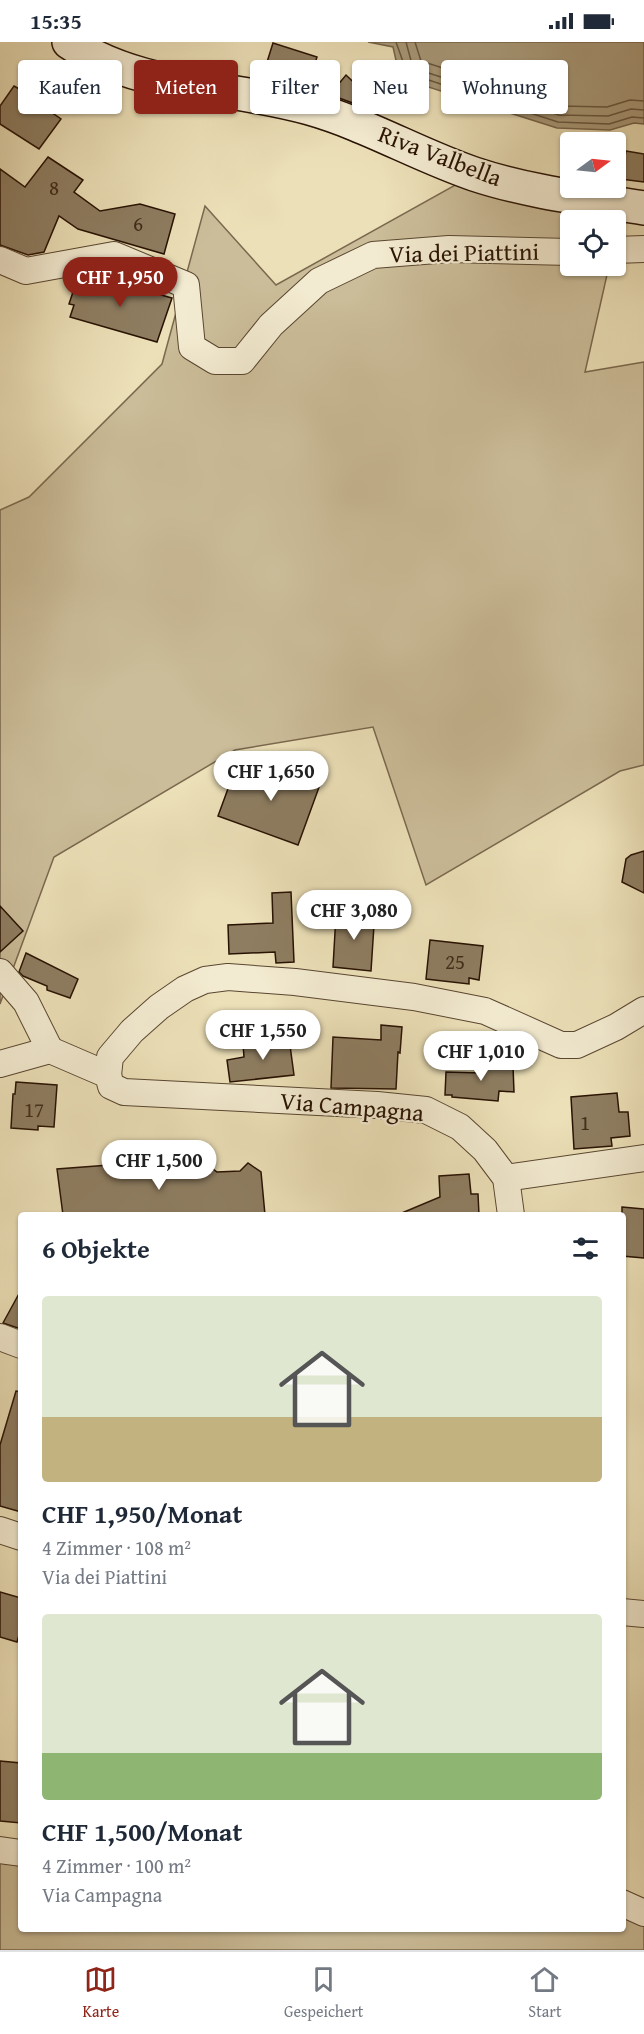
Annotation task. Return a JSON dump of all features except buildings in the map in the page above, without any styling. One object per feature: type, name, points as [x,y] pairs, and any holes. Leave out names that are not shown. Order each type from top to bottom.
[{"type":"main road","name":"Riva Valbella","points":[[69,42],[106,63],[134,74],[163,81],[253,94],[313,109],[476,174],[552,192],[644,208]]},
{"type":"street","name":"Via dei Piattini","points":[[0,260],[26,270],[114,255],[186,285],[192,347],[215,361],[242,361],[271,325],[319,281],[374,255],[449,249],[560,252]]},
{"type":"street","points":[[626,250],[644,249]]},
{"type":"street","points":[[0,972],[26,1002],[50,1050],[0,1064]]},
{"type":"street","points":[[108,1075],[110,1057],[132,1031],[159,1007],[185,989],[205,980],[228,977],[295,982],[414,997],[485,1011],[561,1046],[577,1045],[616,1027],[644,1010]]},
{"type":"street","name":"Via Campagna","points":[[50,1050],[108,1075],[111,1086],[124,1092],[377,1105],[426,1110],[460,1127],[485,1150],[506,1178],[511,1212]]},
{"type":"street","points":[[506,1178],[644,1158]]},
{"type":"street","points":[[0,1337],[18,1344]]},
{"type":"street","points":[[0,1530],[18,1536]]},
{"type":"street","points":[[626,1612],[644,1614]]},
{"type":"street","points":[[0,1851],[18,1853]]},
{"type":"street","points":[[626,1905],[644,1913]]},
{"type":"shaded area","points":[[475,174],[560,192],[560,198],[590,198],[623,205],[622,210],[560,210],[560,276],[607,276],[585,372],[644,362],[644,765],[620,771],[426,885],[373,727],[235,750],[54,857],[0,1004],[0,510],[29,497],[162,364],[205,206],[276,285]]},
{"type":"shaded area","points":[[0,1850],[18,1853],[18,1932],[626,1932],[626,1904],[644,1913],[644,1950],[0,1950]]},
{"type":"water","points":[[368,42],[644,42],[644,124],[634,123],[610,130],[557,128],[513,114],[568,114],[568,60],[441,60],[441,91],[429,87],[429,60],[396,60],[393,47]]}]
